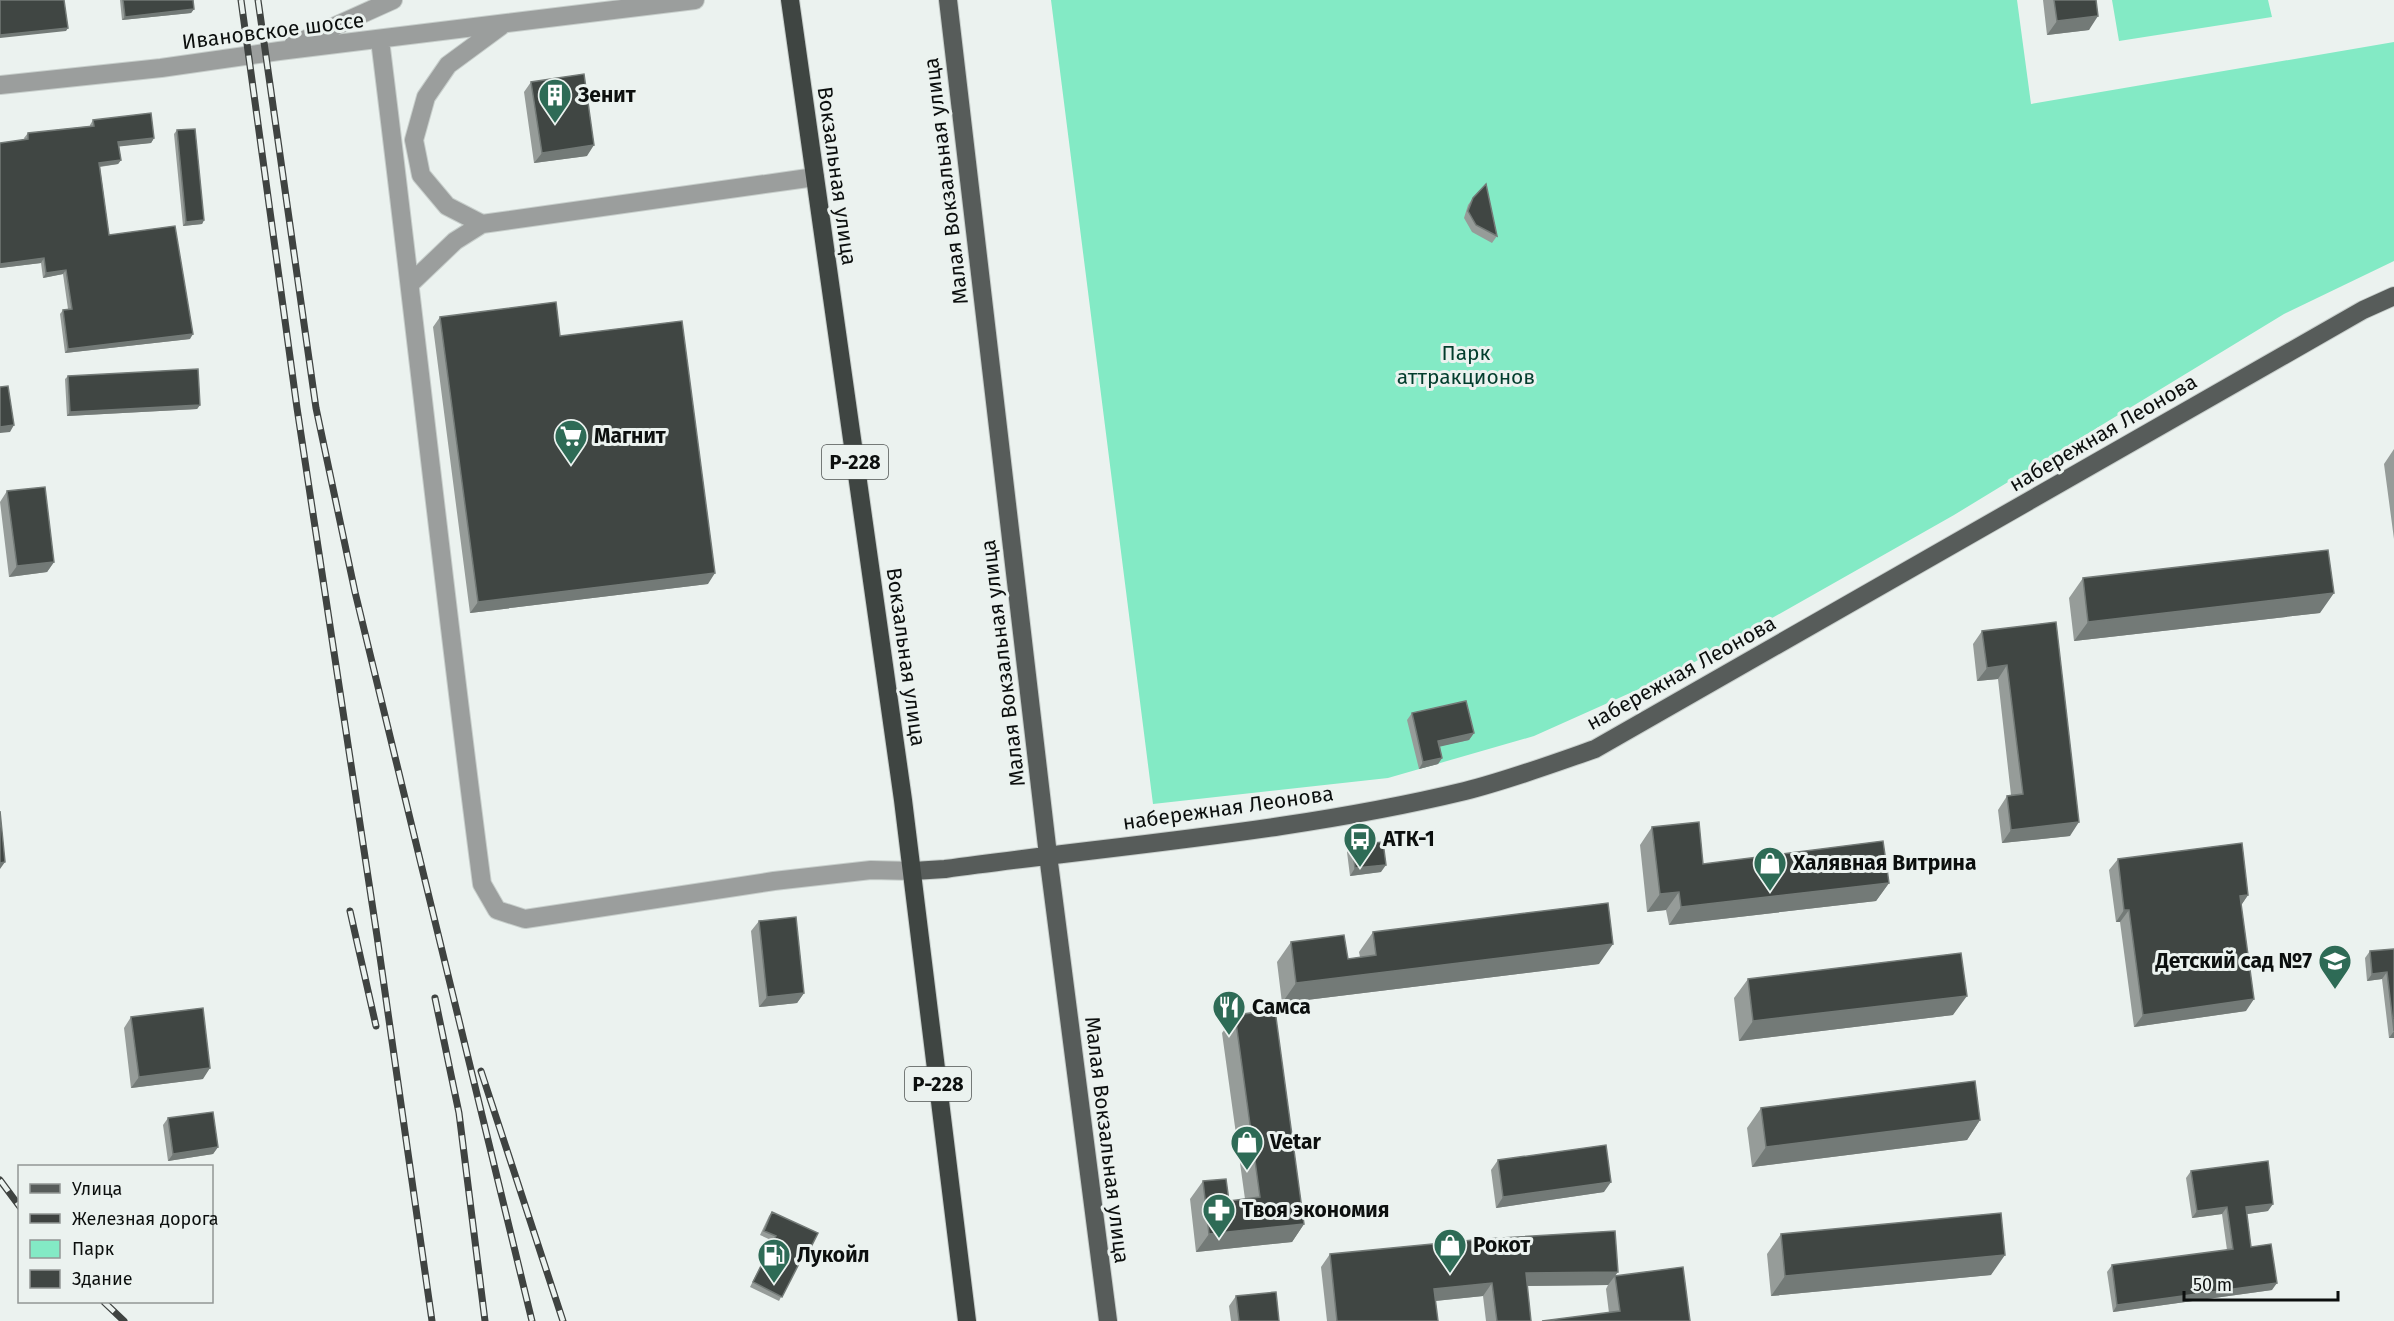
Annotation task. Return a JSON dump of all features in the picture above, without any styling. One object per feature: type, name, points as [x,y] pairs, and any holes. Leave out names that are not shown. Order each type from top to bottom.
[{"type":"highway","name":"Вокзальная улица","points":[[790,0],[913,871],[967,1321]]},
{"type":"main road","name":"Малая Вокзальная улица","points":[[948,0],[1048,855],[1108,1321]]},
{"type":"main road","name":"набережная Леонова","points":[[913,871],[945,869],[1316,819],[1396,806],[1467,790],[1595,749],[2353,316],[2394,296]]},
{"type":"street","points":[[279,51],[393,0]]},
{"type":"street","name":"Ивановское шоссе","points":[[0,85],[161,69],[279,51],[695,0]]},
{"type":"street","points":[[482,225],[447,206],[421,175],[414,140],[426,97],[448,65],[503,24]]},
{"type":"street","points":[[380,40],[451,647],[482,884],[497,910],[525,919],[774,881],[871,870],[913,871]]},
{"type":"street","points":[[410,284],[455,241],[482,225],[815,177]]},
{"type":"green space","name":"Парк аттракционов","points":[[1051,0],[2017,0],[2031,104],[2394,42],[2394,261],[2284,314],[1954,515],[1677,672],[1534,736],[1388,778],[1153,804]]},
{"type":"green space","points":[[2112,0],[2268,0],[2272,17],[2119,41]]},
{"type":"building","points":[[0,0],[64,0],[68,28],[0,35]]},
{"type":"building","points":[[123,0],[193,0],[194,9],[125,17]]},
{"type":"building","points":[[2054,0],[2096,0],[2098,16],[2057,21]]},
{"type":"building","name":"Зенит","points":[[584,74],[594,145],[542,153],[531,82]]},
{"type":"building","points":[[151,113],[154,138],[118,142],[121,160],[99,163],[109,235],[175,226],[193,334],[68,349],[63,310],[72,309],[66,270],[46,273],[44,258],[0,264],[0,143],[28,139],[28,133],[94,126],[93,120]]},
{"type":"building","points":[[195,129],[204,220],[186,222],[177,130]]},
{"type":"building","points":[[1486,184],[1497,236],[1476,225],[1468,211],[1473,198]]},
{"type":"building","name":"Магнит","points":[[556,302],[560,336],[682,321],[715,573],[478,602],[440,317]]},
{"type":"building","points":[[198,369],[200,405],[70,412],[68,376]]},
{"type":"building","points":[[8,386],[14,425],[0,427],[0,387]]},
{"type":"building","points":[[45,487],[54,562],[17,566],[7,491]]},
{"type":"building","points":[[2328,550],[2334,593],[2088,622],[2083,578]]},
{"type":"building","points":[[2056,622],[2079,822],[2011,830],[2007,796],[2023,794],[2007,665],[1987,668],[1982,631]]},
{"type":"building","points":[[1466,701],[1474,733],[1438,741],[1442,758],[1423,762],[1412,713]]},
{"type":"building","points":[[0,811],[5,862],[0,863]]},
{"type":"building","points":[[1699,822],[1703,864],[1883,841],[1889,883],[1681,907],[1679,892],[1660,894],[1652,827]]},
{"type":"building","points":[[1383,842],[1386,865],[1355,868],[1352,845]]},
{"type":"building","points":[[2242,843],[2248,895],[2240,896],[2254,999],[2143,1015],[2129,910],[2124,910],[2118,859]]},
{"type":"building","points":[[1608,903],[1613,944],[1296,983],[1291,942],[1344,935],[1348,959],[1376,955],[1373,932]]},
{"type":"building","points":[[796,917],[804,993],[767,997],[759,921]]},
{"type":"building","points":[[2394,949],[2394,1031],[2387,972],[2372,974],[2370,951]]},
{"type":"building","points":[[1961,953],[1967,996],[1753,1021],[1748,979]]},
{"type":"building","points":[[203,1008],[210,1068],[139,1077],[131,1017]]},
{"type":"building","points":[[1275,1010],[1304,1224],[1209,1234],[1203,1181],[1226,1179],[1229,1201],[1260,1197],[1235,1015]]},
{"type":"building","points":[[1975,1081],[1980,1120],[1766,1147],[1761,1108]]},
{"type":"building","points":[[213,1112],[218,1147],[173,1154],[168,1118]]},
{"type":"building","points":[[1606,1145],[1611,1182],[1503,1197],[1498,1160]]},
{"type":"building","points":[[2268,1161],[2273,1204],[2246,1207],[2251,1247],[2271,1244],[2277,1283],[2117,1305],[2112,1265],[2233,1249],[2227,1207],[2197,1211],[2191,1171]]},
{"type":"building","points":[[772,1212],[818,1233],[809,1251],[806,1250],[782,1297],[753,1282],[776,1236],[764,1231]]},
{"type":"building","points":[[2001,1213],[2005,1255],[1785,1276],[1781,1234]]},
{"type":"building","points":[[1615,1231],[1618,1272],[1526,1273],[1531,1321],[1497,1321],[1492,1283],[1434,1289],[1438,1321],[1337,1321],[1330,1254],[1484,1239]]},
{"type":"building","points":[[1683,1267],[1690,1321],[1542,1321],[1620,1311],[1615,1276]]},
{"type":"building","points":[[1276,1292],[1279,1321],[1239,1321],[1236,1296]]},
{"type":"railway","points":[[241,0],[297,408],[377,936],[432,1321]]},
{"type":"railway","points":[[258,0],[316,408],[355,592],[532,1321]]},
{"type":"railway","points":[[350,911],[376,1026]]},
{"type":"railway","points":[[435,998],[459,1113],[485,1321]]},
{"type":"railway","points":[[481,1071],[563,1321]]},
{"type":"railway","points":[[0,1180],[18,1204]]},
{"type":"railway","points":[[105,1303],[124,1321]]},
{"type":"place","name":"Зенит","points":[[555,124]]},
{"type":"place","name":"Магнит","points":[[571,465]]},
{"type":"place","name":"АТК-1","points":[[1360,868]]},
{"type":"place","name":"Халявная Витрина","points":[[1770,892]]},
{"type":"place","name":"Детский сад №7","points":[[2335,990]]},
{"type":"place","name":"Самса","points":[[1229,1036]]},
{"type":"place","name":"Vetar","points":[[1247,1171]]},
{"type":"place","name":"Твоя экономия","points":[[1219,1239]]},
{"type":"place","name":"Рокот","points":[[1450,1274]]},
{"type":"place","name":"Лукойл","points":[[774,1284]]}]
